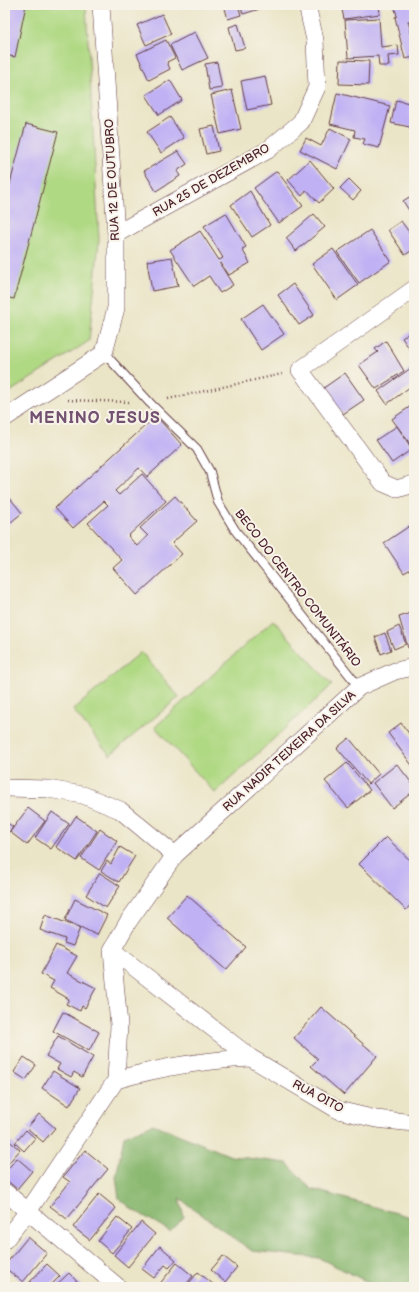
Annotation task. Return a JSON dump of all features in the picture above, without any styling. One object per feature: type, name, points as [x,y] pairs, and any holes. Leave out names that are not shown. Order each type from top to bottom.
[{"type":"street","name":"RUA 12 DE OUTUBRO","points":[[101,5],[116,234],[116,308],[104,353]]},
{"type":"street","name":"RUA 25 DE DEZEMBRO","points":[[116,234],[268,150],[301,122],[317,87],[315,40],[306,5]]},
{"type":"street","points":[[414,289],[300,370],[383,483],[397,489],[414,484]]},
{"type":"street","points":[[5,418],[104,353]]},
{"type":"street","name":"RUA NADIR TEIXEIRA DA SILVA","points":[[112,950],[128,922],[175,855],[359,687],[395,671],[414,667]]},
{"type":"street","points":[[5,788],[48,789],[83,794],[120,810],[175,855]]},
{"type":"street","points":[[5,1240],[29,1210],[116,1080],[119,1025],[112,950]]},
{"type":"street","name":"RUA OITO","points":[[112,950],[251,1058],[338,1110],[376,1119],[414,1123]]},
{"type":"street","points":[[116,1080],[175,1065],[222,1059],[251,1058]]},
{"type":"street","points":[[5,1192],[29,1210],[118,1287]]},
{"type":"lane","name":"BECO DO CENTRO COMUNITÁRIO","points":[[104,353],[150,403],[197,449],[210,472],[218,502],[235,530],[359,687]]},
{"type":"path","points":[[66,400],[150,403],[300,370]]},
{"type":"green space","points":[[5,5],[86,5],[99,240],[89,341],[5,395]]},
{"type":"green space","points":[[273,620],[332,685],[215,793],[155,727]]},
{"type":"green space","points":[[141,652],[179,697],[110,755],[73,710]]},
{"type":"green space","points":[[153,1124],[231,1156],[287,1163],[311,1189],[414,1218],[414,1287],[378,1287],[319,1258],[252,1251],[179,1198],[184,1217],[170,1231],[132,1209],[119,1198],[116,1177],[124,1136]]},
{"type":"building","points":[[5,5],[26,5],[15,57],[5,55]]},
{"type":"building","points":[[224,5],[238,5],[241,15],[228,19]]},
{"type":"building","points":[[240,5],[273,5],[243,14]]},
{"type":"building","points":[[341,5],[379,5],[380,14],[344,19]]},
{"type":"building","points":[[394,5],[414,5],[414,20],[408,21],[414,43],[414,57],[405,59],[395,17],[397,16]]},
{"type":"building","points":[[162,14],[171,34],[146,45],[137,25]]},
{"type":"building","points":[[379,18],[381,47],[398,45],[399,55],[388,56],[389,66],[379,66],[378,56],[348,58],[345,20]]},
{"type":"building","points":[[238,24],[245,48],[235,50],[229,27]]},
{"type":"building","points":[[195,32],[208,58],[182,70],[170,45]]},
{"type":"building","points":[[166,40],[175,58],[167,62],[170,69],[149,80],[137,54]]},
{"type":"building","points":[[340,60],[369,61],[368,85],[339,84]]},
{"type":"building","points":[[217,62],[222,88],[209,90],[205,64]]},
{"type":"building","points":[[265,76],[271,105],[247,110],[241,81]]},
{"type":"building","points":[[170,80],[182,100],[159,115],[146,95]]},
{"type":"building","points":[[232,90],[241,129],[220,134],[211,95]]},
{"type":"building","points":[[337,93],[390,106],[379,148],[363,144],[365,139],[354,137],[355,130],[330,124]]},
{"type":"building","points":[[396,100],[414,104],[414,128],[391,123]]},
{"type":"building","points":[[170,117],[184,138],[161,153],[147,132]]},
{"type":"building","points":[[26,124],[58,132],[14,299],[5,297],[5,191],[8,191]]},
{"type":"building","points":[[214,126],[219,151],[206,154],[200,129]]},
{"type":"building","points":[[330,128],[351,139],[337,169],[300,150],[306,138],[321,146]]},
{"type":"building","points":[[178,151],[187,164],[177,171],[180,176],[156,191],[144,171]]},
{"type":"building","points":[[310,160],[334,189],[319,203],[307,190],[302,196],[288,180]]},
{"type":"building","points":[[277,171],[303,206],[279,223],[254,188]]},
{"type":"building","points":[[349,179],[361,191],[353,200],[340,188]]},
{"type":"building","points":[[250,191],[270,225],[252,237],[231,205]]},
{"type":"building","points":[[414,194],[414,218],[403,201]]},
{"type":"building","points":[[226,213],[246,247],[242,249],[250,263],[229,275],[221,263],[220,264],[233,285],[220,293],[209,276],[194,286],[170,250],[200,231],[219,260],[223,258],[204,226]]},
{"type":"building","points":[[314,214],[325,227],[296,251],[286,238]]},
{"type":"building","points":[[401,221],[414,239],[414,249],[405,255],[388,230]]},
{"type":"building","points":[[370,230],[391,261],[359,283],[337,252]]},
{"type":"building","points":[[333,249],[358,285],[337,300],[312,264]]},
{"type":"building","points":[[172,257],[178,286],[152,291],[147,261]]},
{"type":"building","points":[[293,284],[314,315],[299,325],[278,295]]},
{"type":"building","points":[[263,304],[284,334],[261,350],[241,319]]},
{"type":"building","points":[[414,329],[414,355],[402,338]]},
{"type":"building","points":[[386,341],[404,371],[376,389],[359,365],[378,352],[375,349]]},
{"type":"building","points":[[411,368],[414,372],[414,384],[387,404],[378,391]]},
{"type":"building","points":[[345,373],[364,400],[343,414],[338,408],[336,409],[322,389]]},
{"type":"building","points":[[414,404],[414,447],[413,448],[392,419]]},
{"type":"building","points":[[156,416],[182,445],[147,477],[139,468],[115,491],[119,495],[142,474],[166,501],[128,536],[137,546],[148,536],[140,528],[175,496],[197,521],[172,543],[182,554],[137,595],[113,568],[122,560],[88,523],[108,505],[104,501],[73,528],[55,508]]},
{"type":"building","points":[[397,426],[412,449],[392,463],[376,440]]},
{"type":"building","points":[[9,497],[22,513],[5,527],[5,500]]},
{"type":"building","points":[[414,523],[414,567],[404,573],[384,543]]},
{"type":"building","points":[[414,612],[414,646],[408,648],[399,617]]},
{"type":"building","points":[[5,615],[7,615],[7,638],[5,638]]},
{"type":"building","points":[[399,626],[406,644],[394,649],[387,632]]},
{"type":"building","points":[[385,633],[391,650],[381,654],[375,637]]},
{"type":"building","points":[[401,723],[414,740],[414,768],[388,733]]},
{"type":"building","points":[[349,738],[379,774],[368,784],[337,748]]},
{"type":"building","points":[[347,763],[370,790],[348,808],[325,781]]},
{"type":"building","points":[[397,764],[414,786],[414,791],[392,808],[373,783]]},
{"type":"building","points":[[28,808],[45,821],[27,845],[10,832]]},
{"type":"building","points":[[52,812],[69,824],[51,849],[35,838]]},
{"type":"building","points":[[76,816],[97,831],[77,861],[56,847]]},
{"type":"building","points":[[5,821],[13,827],[5,837]]},
{"type":"building","points":[[100,829],[117,841],[99,870],[81,858]]},
{"type":"building","points":[[386,837],[414,864],[414,901],[406,910],[359,864]]},
{"type":"building","points":[[120,847],[135,856],[119,882],[101,871],[107,861],[111,864]]},
{"type":"building","points":[[100,873],[120,886],[106,908],[86,895]]},
{"type":"building","points":[[187,895],[246,947],[226,970],[167,918]]},
{"type":"building","points":[[75,899],[107,915],[97,935],[65,920]]},
{"type":"building","points":[[45,915],[80,928],[73,946],[64,943],[65,939],[40,930]]},
{"type":"building","points":[[56,945],[77,956],[67,973],[96,988],[85,1008],[82,1006],[80,1011],[66,1004],[69,999],[50,988],[54,981],[41,974]]},
{"type":"building","points":[[321,1007],[377,1056],[344,1095],[311,1066],[318,1059],[294,1038]]},
{"type":"building","points":[[63,1012],[99,1032],[89,1051],[53,1031]]},
{"type":"building","points":[[58,1036],[93,1057],[82,1077],[74,1072],[71,1077],[57,1069],[60,1064],[46,1056]]},
{"type":"building","points":[[24,1057],[36,1065],[26,1080],[14,1072]]},
{"type":"building","points":[[53,1071],[80,1088],[69,1106],[42,1088]]},
{"type":"building","points":[[39,1114],[55,1128],[43,1142],[27,1128]]},
{"type":"building","points":[[26,1130],[35,1138],[24,1151],[15,1143]]},
{"type":"building","points":[[5,1137],[20,1150],[5,1167]]},
{"type":"building","points":[[85,1150],[108,1169],[67,1219],[50,1206],[70,1182],[63,1177]]},
{"type":"building","points":[[17,1158],[32,1171],[17,1189],[5,1179],[5,1172]]},
{"type":"building","points":[[99,1194],[116,1208],[90,1240],[73,1227]]},
{"type":"building","points":[[117,1217],[132,1229],[112,1253],[98,1241]]},
{"type":"building","points":[[141,1222],[155,1234],[128,1267],[114,1255]]},
{"type":"building","points":[[28,1237],[47,1253],[23,1282],[5,1268],[5,1265]]},
{"type":"building","points":[[160,1246],[176,1260],[169,1268],[165,1265],[154,1278],[142,1269]]},
{"type":"building","points":[[223,1256],[237,1267],[225,1282],[211,1270]]},
{"type":"building","points":[[177,1263],[193,1276],[184,1287],[157,1287]]},
{"type":"building","points":[[47,1264],[60,1276],[49,1287],[25,1287]]},
{"type":"building","points":[[198,1272],[213,1284],[210,1287],[186,1287]]},
{"type":"building","points":[[69,1273],[82,1287],[54,1287]]},
{"type":"district","name":"MENINO JESUS","points":[[95,417]]}]
